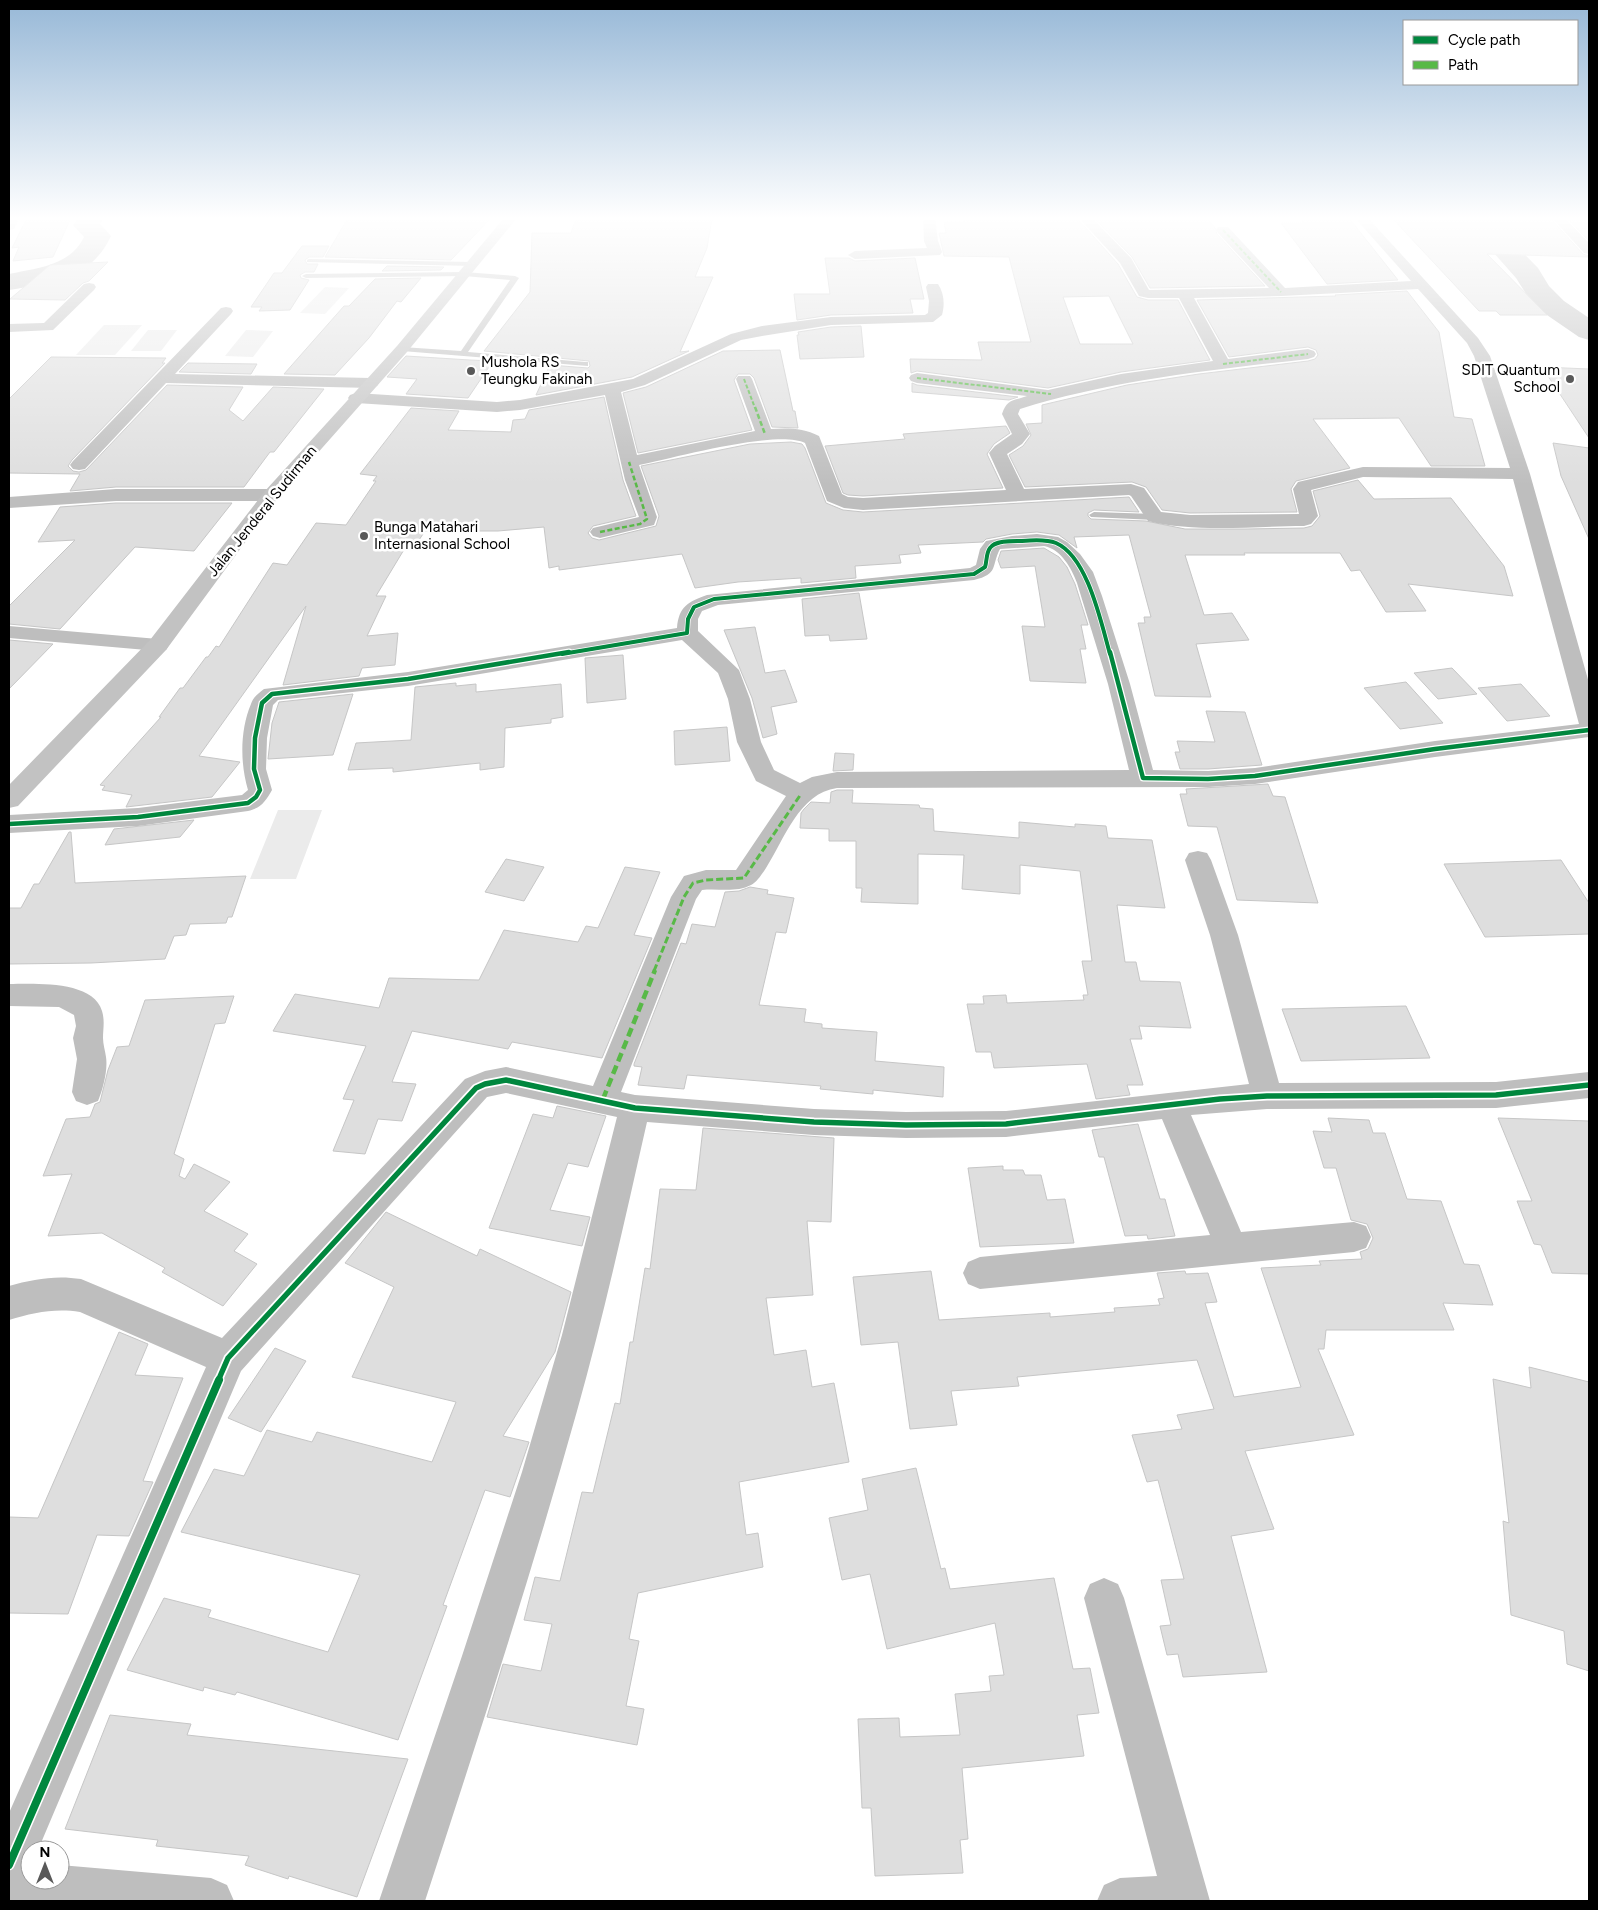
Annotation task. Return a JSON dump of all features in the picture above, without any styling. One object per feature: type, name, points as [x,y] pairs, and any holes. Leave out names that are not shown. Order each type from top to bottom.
[{"type":"street","points":[[9,328],[48,327],[68,307]]},
{"type":"street","name":"Jalan Jenderal Sudirman","points":[[9,800],[158,645],[271,495],[356,398],[402,349],[437,307]]},
{"type":"street","points":[[356,398],[509,407],[612,389],[639,382],[736,337],[831,321],[928,319],[935,314],[936,307]]},
{"type":"street","points":[[1193,307],[1223,364]]},
{"type":"street","points":[[1442,307],[1478,346],[1521,474],[1583,680],[1589,722]]},
{"type":"street","points":[[79,465],[226,311]]},
{"type":"street","points":[[1017,495],[998,453],[1002,448],[1013,444],[1020,434],[1010,410],[1019,402],[1121,380],[1223,364],[1308,354]]},
{"type":"street","points":[[161,378],[372,383]]},
{"type":"street","points":[[917,378],[1051,394]]},
{"type":"street","points":[[744,379],[765,434]]},
{"type":"street","points":[[600,532],[640,524],[648,520],[629,462],[612,389]]},
{"type":"street","points":[[629,462],[765,434],[792,433],[804,435],[813,440],[832,494],[844,502],[863,504],[1131,489],[1138,492],[1155,518],[1190,521],[1304,520],[1308,516],[1302,489],[1304,486],[1363,472],[1521,474]]},
{"type":"street","points":[[9,503],[116,495],[271,495]]},
{"type":"street","points":[[687,633],[690,613],[694,607],[706,601],[974,574],[985,569],[988,549],[991,546],[1001,543],[1053,542],[1064,548],[1076,562],[1085,577],[1134,740],[1142,778]]},
{"type":"street","points":[[9,632],[158,645]]},
{"type":"street","points":[[687,633],[728,670],[739,699],[749,742],[764,776],[801,794]]},
{"type":"street","points":[[9,824],[138,817],[248,803],[256,797],[260,790],[254,769],[255,738],[262,703],[272,694],[408,679],[687,633]]},
{"type":"street","points":[[402,1901],[482,1660],[559,1410],[595,1279],[619,1104],[684,897],[693,883],[707,879],[734,881],[744,878],[801,794],[818,783],[837,780],[1208,779],[1254,776],[1435,749],[1589,730]]},
{"type":"street","points":[[1198,860],[1224,935],[1267,1096]]},
{"type":"street","points":[[9,995],[60,996],[81,1004],[88,1011],[90,1026],[88,1038],[92,1059],[87,1092]]},
{"type":"street","points":[[9,1865],[228,1358],[476,1088],[485,1084],[506,1080],[619,1104],[814,1122],[906,1125],[1006,1124],[1267,1096],[1496,1095],[1589,1085]]},
{"type":"street","points":[[1171,1105],[1232,1249]]},
{"type":"street","points":[[980,1274],[1354,1237]]},
{"type":"street","points":[[9,1303],[31,1296],[65,1292],[81,1296],[228,1358]]},
{"type":"street","points":[[1104,1598],[1186,1899],[1120,1901]]},
{"type":"street","points":[[9,1884],[211,1901]]},
{"type":"lane","points":[[463,354],[495,307]]},
{"type":"lane","points":[[402,349],[585,364]]},
{"type":"lane","points":[[1094,515],[1155,518]]},
{"type":"shaded area","points":[[306,307],[331,307],[325,314],[300,313]]},
{"type":"shaded area","points":[[104,325],[142,325],[115,355],[76,355]]},
{"type":"shaded area","points":[[148,330],[177,330],[161,351],[131,351]]},
{"type":"shaded area","points":[[246,330],[273,331],[253,357],[225,356]]},
{"type":"shaded area","points":[[278,810],[322,810],[296,879],[250,879]]},
{"type":"building","points":[[262,307],[292,307],[290,310],[259,311]]},
{"type":"building","points":[[343,307],[392,307],[369,338],[335,375],[284,374]]},
{"type":"building","points":[[518,307],[700,307],[680,352],[689,351],[632,377],[536,395],[550,365],[588,368],[590,366],[589,361],[484,351]]},
{"type":"building","points":[[796,307],[912,307],[913,313],[831,315],[797,320]]},
{"type":"building","points":[[1022,307],[1067,307],[1080,344],[1133,344],[1115,307],[1182,307],[1210,360],[1121,372],[1048,388],[917,371],[911,373],[910,359],[982,360],[978,342],[1031,342]]},
{"type":"building","points":[[1201,307],[1420,307],[1439,332],[1454,417],[1472,419],[1485,466],[1431,466],[1399,418],[1313,419],[1350,468],[1296,481],[1291,489],[1297,512],[1190,513],[1162,510],[1146,487],[1132,482],[1025,487],[1009,455],[1023,446],[1031,435],[1026,424],[1042,423],[1042,405],[1127,385],[1308,361],[1315,359],[1318,355],[1316,350],[1308,347],[1229,357]]},
{"type":"building","points":[[1475,307],[1539,307],[1547,315],[1500,315],[1496,311],[1479,311]]},
{"type":"building","points":[[861,326],[864,357],[800,359],[798,332],[831,327]]},
{"type":"building","points":[[780,350],[798,428],[772,427],[754,378],[750,374],[738,374],[734,380],[752,430],[638,453],[623,393],[646,387],[723,351]]},
{"type":"building","points":[[406,356],[493,361],[468,398],[406,394],[417,379],[387,377]]},
{"type":"building","points":[[51,357],[166,358],[162,363],[165,363],[72,460],[68,466],[73,471],[79,472],[86,470],[167,385],[243,387],[229,410],[243,421],[273,387],[324,389],[274,452],[270,452],[244,487],[116,487],[70,491],[80,474],[9,473],[9,399]]},
{"type":"building","points":[[188,363],[257,364],[251,374],[179,372]]},
{"type":"building","points":[[1542,367],[1589,369],[1589,438]]},
{"type":"building","points":[[912,383],[1018,397],[1009,400],[912,392]]},
{"type":"building","points":[[604,397],[623,480],[636,516],[593,526],[588,533],[592,538],[599,540],[656,526],[659,516],[641,466],[750,444],[791,442],[802,444],[805,448],[826,503],[843,510],[863,512],[1129,497],[1139,512],[1094,510],[1088,513],[1088,516],[1091,519],[1146,521],[1185,529],[1304,528],[1312,526],[1320,516],[1313,491],[1358,480],[1374,499],[1451,498],[1504,566],[1513,596],[1408,584],[1426,611],[1386,612],[1360,570],[1351,571],[1340,553],[1185,555],[1204,615],[1232,613],[1249,640],[1196,644],[1211,697],[1155,696],[1138,623],[1145,623],[1144,617],[1151,617],[1129,535],[1074,537],[1077,548],[1059,535],[1037,532],[1012,534],[986,539],[983,542],[918,545],[921,553],[899,555],[901,563],[855,566],[856,578],[801,583],[801,578],[738,582],[695,588],[682,554],[559,570],[559,566],[549,568],[544,527],[498,531],[425,531],[417,543],[408,543],[376,596],[386,596],[367,636],[398,633],[395,665],[362,668],[359,676],[283,685],[306,606],[199,756],[240,762],[212,797],[126,807],[132,795],[102,790],[105,786],[100,785],[161,717],[159,717],[180,688],[183,688],[206,657],[216,646],[219,647],[273,563],[287,565],[316,523],[346,525],[376,481],[373,481],[377,476],[360,474],[411,408],[459,411],[448,430],[511,432],[513,420],[525,419],[529,410]]},
{"type":"building","points":[[1006,426],[1010,433],[994,444],[987,454],[1003,488],[863,496],[848,495],[843,493],[825,446],[905,439],[903,434]]},
{"type":"building","points":[[1553,443],[1589,448],[1589,539],[1561,476]]},
{"type":"building","points":[[116,503],[232,503],[194,551],[135,547],[60,629],[9,624],[9,606],[75,540],[38,542],[60,507]]},
{"type":"building","points":[[1044,548],[1059,557],[1067,567],[1075,584],[1088,625],[1081,625],[1086,649],[1080,649],[1086,683],[1030,681],[1022,626],[1045,627],[1035,566],[1001,568],[998,560],[1001,551]]},
{"type":"building","points":[[859,593],[867,639],[830,641],[829,635],[805,636],[802,599]]},
{"type":"building","points":[[755,627],[765,673],[785,670],[797,702],[771,707],[777,734],[763,738],[752,698],[724,630]]},
{"type":"building","points":[[9,640],[53,644],[9,689]]},
{"type":"building","points":[[623,655],[626,699],[587,703],[585,658]]},
{"type":"building","points":[[1452,668],[1477,694],[1438,699],[1414,673]]},
{"type":"building","points":[[1406,682],[1443,723],[1400,729],[1364,688]]},
{"type":"building","points":[[456,683],[456,686],[476,684],[476,692],[561,684],[563,717],[551,719],[551,723],[505,728],[504,767],[480,770],[480,763],[393,772],[393,768],[348,770],[356,743],[411,740],[415,687]]},
{"type":"building","points":[[1521,684],[1550,716],[1507,721],[1478,688]]},
{"type":"building","points":[[353,694],[333,755],[268,759],[272,723],[279,702]]},
{"type":"building","points":[[1206,711],[1245,712],[1262,765],[1180,769],[1175,752],[1180,752],[1177,741],[1215,742]]},
{"type":"building","points":[[727,727],[730,761],[675,765],[674,731]]},
{"type":"building","points":[[835,753],[854,754],[853,770],[833,771]]},
{"type":"building","points":[[1268,784],[1273,796],[1285,797],[1318,903],[1237,900],[1217,827],[1188,826],[1180,794],[1187,794],[1186,789]]},
{"type":"building","points":[[853,790],[852,803],[919,805],[920,808],[933,809],[934,831],[1019,838],[1019,822],[1075,827],[1075,824],[1106,826],[1108,838],[1152,840],[1165,908],[1117,905],[1125,962],[1136,962],[1140,981],[1180,982],[1191,1028],[1139,1026],[1142,1039],[1130,1039],[1143,1085],[1127,1085],[1130,1095],[1096,1099],[1087,1064],[994,1068],[991,1052],[976,1052],[967,1004],[984,1004],[983,996],[1006,995],[1007,1003],[1084,1000],[1083,995],[1088,995],[1082,961],[1092,961],[1080,871],[1020,865],[1020,894],[962,889],[964,855],[918,854],[918,904],[861,902],[862,888],[856,888],[856,841],[829,841],[829,829],[800,828],[801,813],[804,809],[811,802],[830,803],[831,792]]},
{"type":"building","points":[[194,820],[180,837],[105,845],[114,829]]},
{"type":"building","points":[[69,832],[71,832],[75,883],[246,876],[232,917],[228,917],[226,923],[190,924],[186,935],[174,936],[165,959],[91,963],[9,964],[9,908],[21,908],[34,884],[39,884]]},
{"type":"building","points":[[506,859],[544,867],[524,901],[485,892]]},
{"type":"building","points":[[1561,860],[1589,903],[1589,934],[1485,937],[1444,864]]},
{"type":"building","points":[[625,867],[660,872],[634,935],[652,938],[602,1058],[512,1042],[508,1049],[412,1031],[392,1082],[416,1084],[402,1121],[378,1119],[365,1154],[333,1151],[354,1100],[343,1099],[366,1046],[273,1031],[295,994],[379,1008],[389,978],[479,980],[504,930],[578,942],[586,926],[598,928]]},
{"type":"building","points":[[750,887],[768,890],[767,894],[794,898],[786,933],[776,932],[759,1005],[806,1009],[804,1022],[822,1024],[822,1028],[877,1032],[875,1061],[944,1067],[943,1097],[873,1090],[873,1094],[820,1089],[821,1086],[687,1075],[684,1089],[638,1085],[642,1067],[634,1066],[634,1064],[681,943],[686,944],[692,924],[715,927],[725,892],[739,891]]},
{"type":"building","points":[[234,996],[225,1023],[215,1024],[174,1154],[184,1159],[179,1176],[185,1179],[194,1164],[230,1182],[204,1211],[248,1234],[234,1251],[257,1264],[223,1306],[162,1272],[165,1268],[102,1233],[48,1236],[72,1174],[43,1176],[66,1119],[90,1117],[95,1104],[100,1102],[108,1070],[117,1047],[129,1046],[145,1000]]},
{"type":"building","points":[[1406,1006],[1430,1058],[1301,1061],[1282,1009]]},
{"type":"building","points":[[557,1106],[606,1116],[588,1167],[568,1163],[550,1210],[590,1217],[582,1246],[489,1228],[533,1114],[553,1118]]},
{"type":"building","points":[[1328,1118],[1369,1120],[1373,1133],[1385,1133],[1407,1199],[1441,1201],[1464,1264],[1479,1265],[1493,1305],[1443,1303],[1454,1330],[1326,1330],[1324,1349],[1318,1349],[1354,1435],[1245,1451],[1274,1529],[1231,1536],[1267,1672],[1183,1677],[1178,1654],[1167,1655],[1160,1626],[1171,1625],[1161,1580],[1184,1579],[1158,1480],[1147,1482],[1132,1435],[1182,1429],[1177,1415],[1214,1409],[1197,1360],[1017,1377],[1019,1386],[951,1391],[957,1425],[910,1429],[898,1342],[861,1345],[853,1277],[931,1271],[939,1320],[1050,1313],[1050,1317],[1115,1312],[1114,1308],[1160,1305],[1158,1299],[1164,1298],[1157,1273],[1185,1271],[1186,1274],[1208,1273],[1217,1302],[1205,1303],[1234,1397],[1301,1387],[1261,1268],[1321,1265],[1319,1261],[1362,1259],[1360,1252],[1368,1249],[1373,1238],[1367,1224],[1351,1220],[1336,1168],[1324,1168],[1313,1131],[1332,1132]]},
{"type":"building","points":[[1498,1118],[1589,1121],[1589,1274],[1552,1273],[1541,1245],[1534,1244],[1517,1201],[1532,1201]]},
{"type":"building","points":[[1138,1124],[1160,1199],[1165,1199],[1175,1236],[1148,1239],[1147,1235],[1125,1236],[1104,1157],[1099,1157],[1092,1130]]},
{"type":"building","points":[[703,1128],[834,1138],[831,1222],[807,1221],[813,1295],[766,1298],[774,1355],[806,1350],[812,1387],[834,1383],[849,1462],[739,1482],[746,1535],[758,1533],[763,1567],[638,1593],[629,1639],[639,1641],[626,1706],[644,1709],[637,1745],[487,1717],[503,1664],[541,1671],[552,1624],[524,1620],[535,1577],[560,1581],[582,1492],[593,1493],[615,1403],[620,1404],[630,1342],[633,1342],[645,1268],[650,1269],[660,1189],[696,1190]]},
{"type":"building","points":[[1003,1166],[1003,1170],[1023,1170],[1025,1175],[1041,1175],[1047,1200],[1065,1199],[1074,1243],[980,1247],[968,1168]]},
{"type":"building","points":[[386,1212],[477,1256],[480,1249],[571,1292],[555,1352],[503,1436],[529,1442],[510,1497],[485,1490],[443,1605],[447,1606],[398,1740],[237,1692],[235,1695],[204,1687],[203,1691],[127,1670],[164,1598],[211,1610],[208,1617],[328,1652],[360,1575],[181,1532],[214,1469],[244,1476],[267,1430],[312,1442],[317,1432],[432,1462],[456,1402],[352,1377],[394,1287],[345,1263]]},
{"type":"building","points":[[119,1332],[148,1344],[135,1375],[183,1378],[143,1481],[153,1482],[129,1536],[97,1535],[68,1614],[9,1613],[9,1517],[38,1518]]},
{"type":"building","points":[[275,1348],[306,1361],[261,1432],[228,1418]]},
{"type":"building","points":[[1529,1367],[1589,1382],[1589,1671],[1567,1664],[1564,1631],[1511,1615],[1503,1521],[1509,1523],[1493,1379],[1531,1388]]},
{"type":"building","points":[[916,1468],[941,1569],[945,1568],[950,1589],[1054,1578],[1073,1669],[1090,1668],[1099,1713],[1077,1715],[1084,1756],[962,1768],[968,1839],[960,1840],[963,1873],[875,1876],[871,1808],[862,1808],[858,1719],[899,1718],[900,1737],[960,1735],[955,1694],[991,1691],[989,1676],[1004,1675],[995,1623],[887,1649],[870,1574],[842,1580],[829,1518],[868,1510],[862,1479]]},
{"type":"building","points":[[110,1715],[191,1724],[187,1735],[408,1759],[357,1897],[289,1876],[288,1879],[245,1865],[249,1856],[156,1846],[158,1840],[65,1829]]},
{"type":"waterway","points":[[1554,307],[1589,331]]},
{"type":"marked path","points":[[1223,364],[1308,354]]},
{"type":"marked path","points":[[917,378],[1051,394]]},
{"type":"marked path","points":[[744,379],[765,434]]},
{"type":"marked path","points":[[600,532],[640,524],[647,519],[629,462]]},
{"type":"marked path","points":[[603,1099],[684,897],[693,883],[706,880],[744,878],[801,794]]},
{"type":"cycle path","points":[[9,824],[138,817],[248,803],[256,797],[260,790],[254,769],[255,738],[262,703],[272,694],[408,679],[687,633],[688,619],[694,607],[714,599],[974,574],[985,567],[989,549],[993,545],[1020,541],[1037,540],[1056,543],[1069,553],[1083,572],[1113,665],[1143,778],[1208,779],[1255,776],[1435,749],[1589,730]]},
{"type":"cycle path","points":[[9,1865],[228,1358],[476,1088],[485,1084],[506,1080],[635,1108],[814,1122],[906,1125],[1006,1124],[1220,1099],[1267,1096],[1496,1095],[1589,1085]]},
{"type":"place","name":"Mushola RS Teungku Fakinah","points":[[471,371]]},
{"type":"place","name":"SDIT Quantum School","points":[[1570,379]]},
{"type":"place","name":"Bunga Matahari Internasional School","points":[[364,536]]}]
